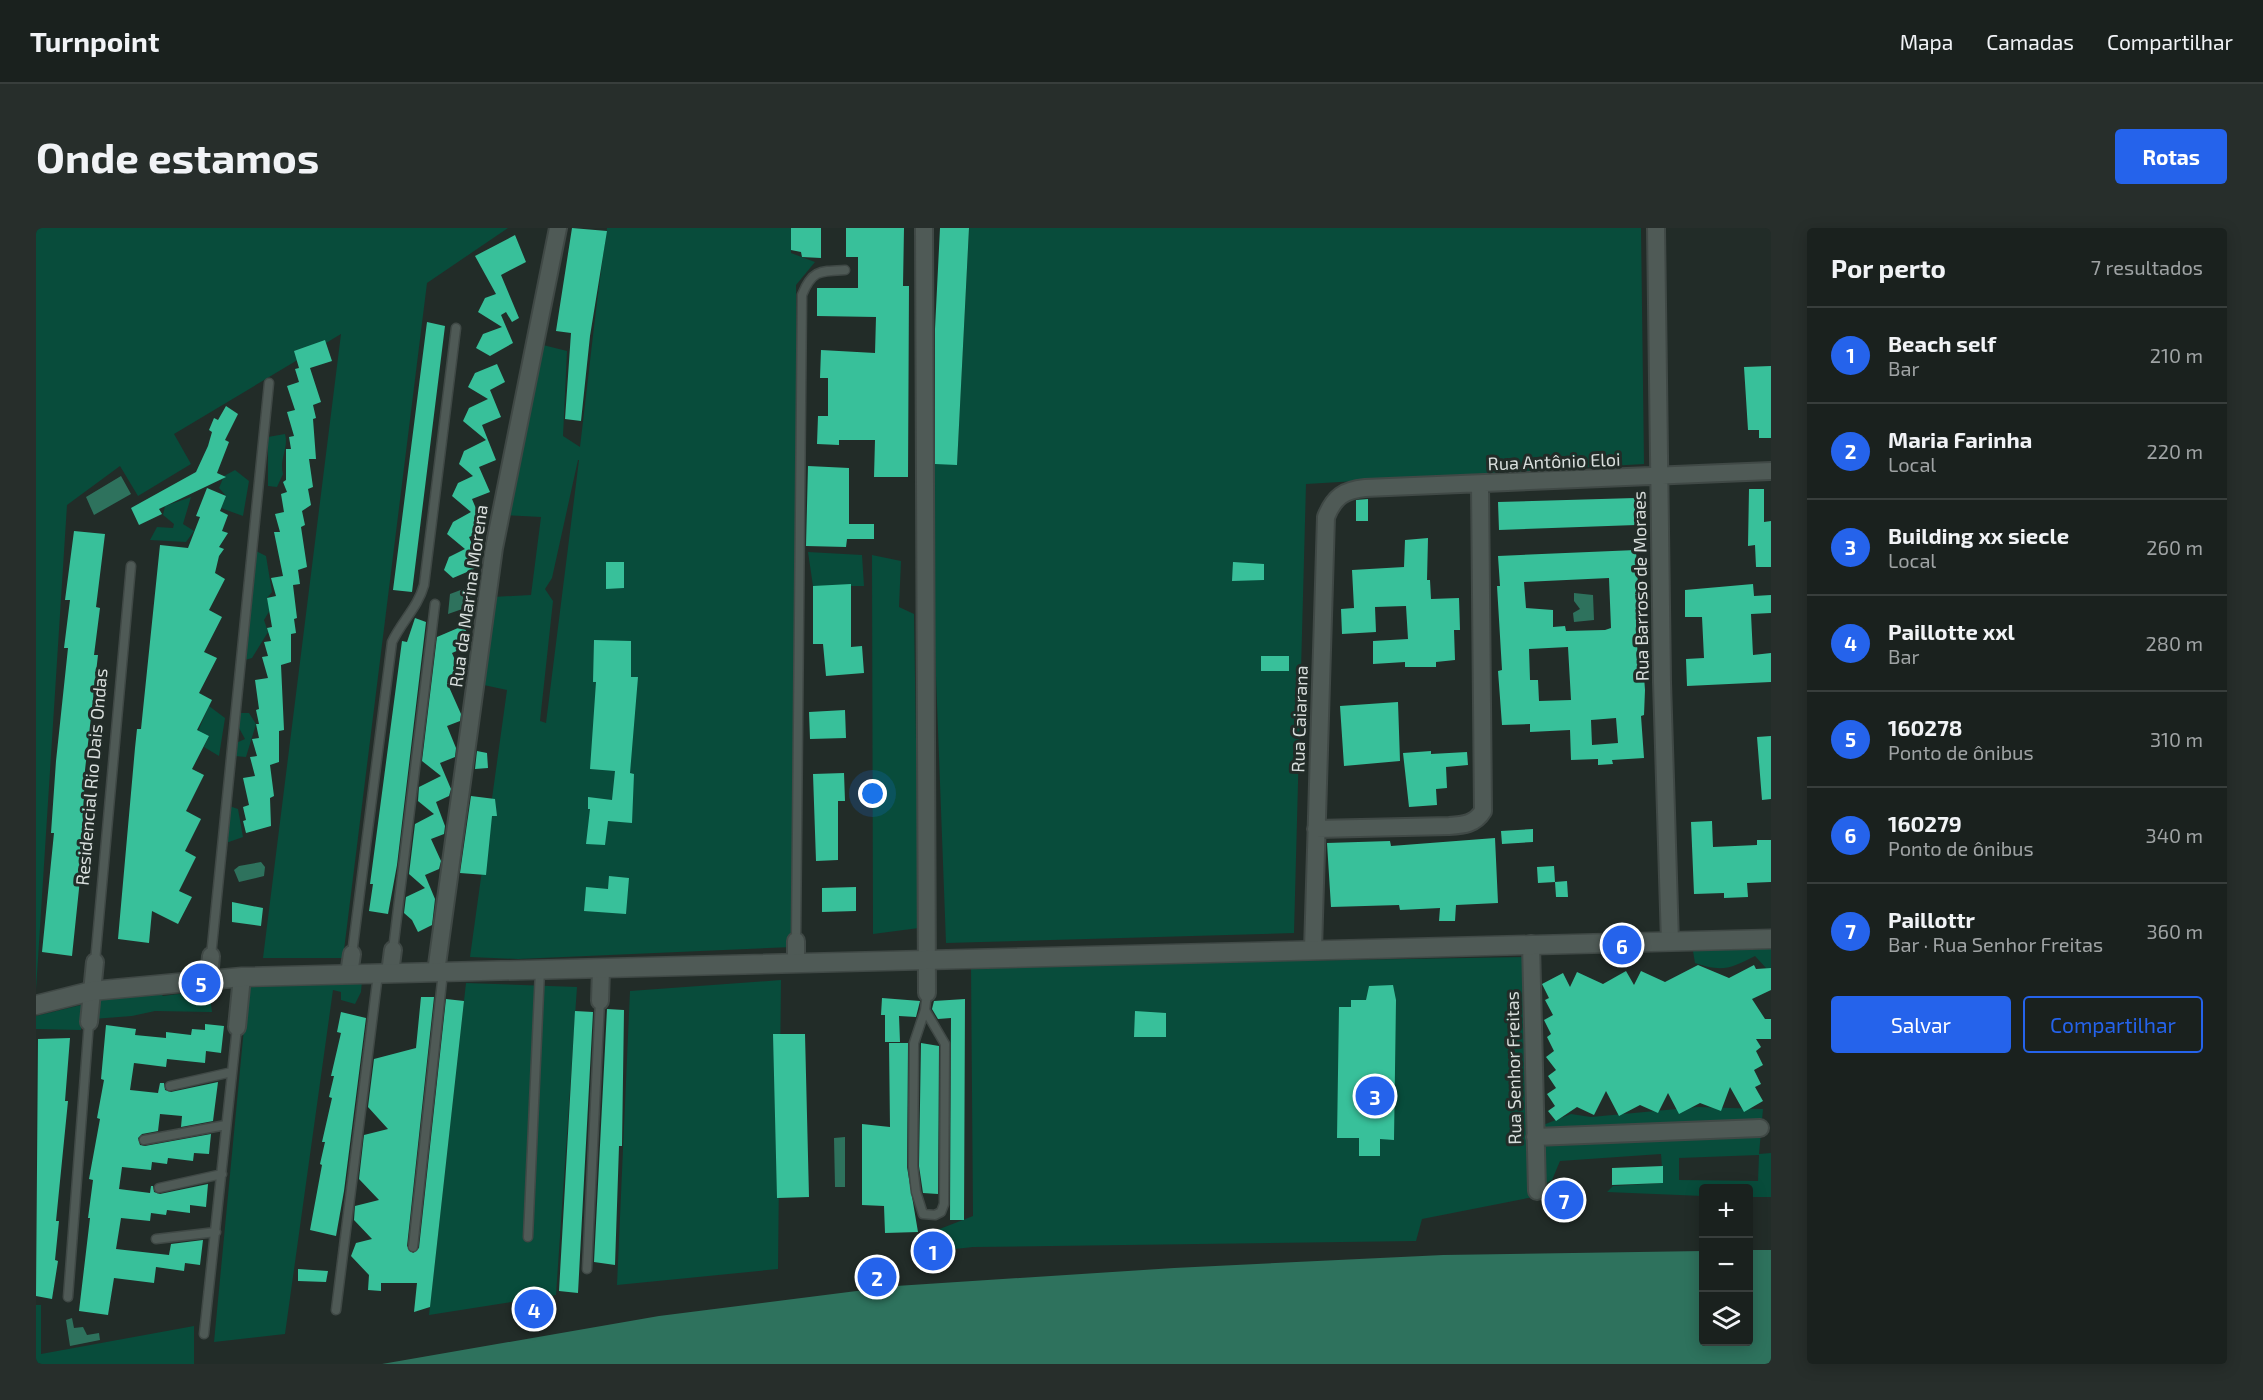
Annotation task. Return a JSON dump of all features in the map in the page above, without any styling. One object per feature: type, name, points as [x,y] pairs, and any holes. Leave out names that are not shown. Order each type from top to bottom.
[{"type":"main road","points":[[36,1005],[92,991],[242,977],[1771,939]]},
{"type":"street","name":"Rua da Marina Morena","points":[[440,972],[494,548],[558,228]]},
{"type":"street","points":[[924,228],[926,1001]]},
{"type":"street","name":"Rua Barroso de Moraes","points":[[1656,228],[1658,477],[1670,942]]},
{"type":"street","name":"Rua Antônio Eloi","points":[[1340,495],[1365,488],[1480,485],[1771,471]]},
{"type":"street","points":[[1316,829],[1468,824],[1478,819],[1483,811],[1480,485]]},
{"type":"street","name":"Rua Caiarana","points":[[1313,950],[1326,517],[1332,502],[1340,495]]},
{"type":"street","points":[[796,942],[796,963]]},
{"type":"street","name":"Rua Senhor Freitas","points":[[1532,944],[1537,1191]]},
{"type":"street","points":[[384,973],[393,950]]},
{"type":"street","points":[[349,974],[352,954]]},
{"type":"street","points":[[209,979],[211,956]]},
{"type":"street","name":"Residencial Rio Dais Ondas","points":[[89,1022],[95,962]]},
{"type":"street","points":[[600,1001],[602,969]]},
{"type":"street","points":[[237,1027],[242,977]]},
{"type":"street","points":[[1535,1137],[1760,1128]]},
{"type":"lane","points":[[796,942],[801,295],[808,280],[820,271],[845,270]]},
{"type":"lane","points":[[352,954],[392,642],[401,625],[420,601],[424,585],[456,328]]},
{"type":"lane","points":[[211,956],[269,383]]},
{"type":"lane","name":"Residencial Rio Dais Ondas","points":[[95,962],[131,566]]},
{"type":"lane","points":[[393,950],[435,604]]},
{"type":"lane","points":[[528,1237],[540,970]]},
{"type":"lane","points":[[413,1247],[440,972]]},
{"type":"lane","points":[[336,1310],[384,973]]},
{"type":"lane","points":[[587,1269],[600,1001]]},
{"type":"lane","points":[[926,1001],[945,1044],[945,1204],[941,1212],[929,1216],[923,1214],[919,1207],[914,1166],[914,1044],[926,1001]]},
{"type":"lane","points":[[68,1297],[89,1022]]},
{"type":"lane","points":[[204,1334],[237,1027]]},
{"type":"lane","points":[[170,1086],[232,1072]]},
{"type":"lane","points":[[144,1140],[226,1125]]},
{"type":"lane","points":[[159,1188],[222,1174]]},
{"type":"lane","points":[[156,1239],[216,1232]]},
{"type":"shaded area","points":[[36,228],[508,228],[427,283],[343,958],[263,958],[341,334],[174,434],[191,464],[138,496],[120,466],[67,505],[36,990]]},
{"type":"shaded area","points":[[607,228],[791,228],[791,253],[815,262],[796,285],[799,552],[792,947],[518,959],[470,957],[507,690],[479,684],[493,597],[531,595],[541,517],[504,515],[539,344],[567,351],[563,436],[580,447]],"holes":[[[579,460],[546,723],[540,721],[553,601],[545,589],[552,578]]]},
{"type":"shaded area","points":[[969,228],[1641,228],[1644,464],[1306,484],[1294,933],[946,943],[928,463],[957,464]]},
{"type":"shaded area","points":[[285,434],[283,474],[277,487],[268,486],[268,437]]},
{"type":"shaded area","points":[[235,470],[249,481],[243,516],[221,508],[226,496],[219,488],[224,476]]},
{"type":"shaded area","points":[[121,476],[131,494],[94,515],[86,497]]},
{"type":"shaded area","points":[[191,497],[183,524],[194,531],[186,542],[150,540],[157,527],[173,528],[174,524],[163,515],[165,506]]},
{"type":"shaded area","points":[[256,551],[266,556],[272,592],[267,598],[270,610],[264,620],[268,632],[252,658],[245,660]]},
{"type":"shaded area","points":[[808,552],[862,555],[864,586],[813,586]]},
{"type":"shaded area","points":[[872,555],[901,561],[899,607],[914,614],[919,928],[873,934]]},
{"type":"shaded area","points":[[474,585],[471,606],[448,614],[450,594]]},
{"type":"shaded area","points":[[1574,593],[1593,595],[1594,620],[1574,622],[1573,613],[1580,609],[1574,601]]},
{"type":"shaded area","points":[[209,706],[225,718],[219,756],[204,747],[209,736],[198,731]]},
{"type":"shaded area","points":[[239,713],[249,713],[256,724],[246,757],[235,756],[236,743],[245,739],[238,726]]},
{"type":"shaded area","points":[[229,806],[238,809],[243,837],[226,843]]},
{"type":"shaded area","points":[[261,862],[265,867],[264,876],[239,882],[234,870],[239,866]]},
{"type":"shaded area","points":[[1771,944],[1771,968],[1766,968],[1755,956],[1726,968],[1704,966],[1695,963],[1692,945]]},
{"type":"shaded area","points":[[1532,957],[1533,1197],[1422,1219],[1416,1241],[973,1247],[937,1251],[932,1232],[973,1216],[971,966]]},
{"type":"shaded area","points":[[362,980],[361,992],[355,1004],[341,1000],[341,992],[333,990],[285,1334],[214,1342],[248,986]]},
{"type":"shaded area","points":[[781,980],[778,1269],[617,1285],[630,991]]},
{"type":"shaded area","points":[[466,983],[577,987],[556,1295],[429,1315]]},
{"type":"shaded area","points":[[155,988],[163,996],[209,990],[212,1012],[155,1011],[132,1016],[93,1019],[96,993]]},
{"type":"shaded area","points":[[81,1005],[81,1030],[36,1029],[36,1016]]},
{"type":"shaded area","points":[[1698,1107],[1763,1109],[1759,1154],[1771,1153],[1771,1197],[1753,1197],[1753,1184],[1699,1184],[1699,1196],[1607,1192],[1613,1186],[1663,1183],[1661,1154],[1560,1161],[1552,1180],[1543,1185],[1538,1127],[1571,1114],[1591,1117]],"holes":[[[1759,1155],[1758,1181],[1679,1180],[1679,1158]]]},
{"type":"shaded area","points":[[845,1137],[845,1187],[835,1187],[834,1138]]},
{"type":"shaded area","points":[[1753,1250],[1771,1250],[1771,1364],[382,1364],[659,1316],[896,1286],[1174,1268],[1443,1255],[1699,1251],[1699,1346],[1753,1346]]},
{"type":"shaded area","points":[[36,1305],[41,1305],[41,1354],[194,1326],[194,1364],[36,1364]]},
{"type":"shaded area","points":[[72,1318],[74,1328],[83,1327],[87,1335],[99,1333],[100,1340],[70,1346],[66,1320]]},
{"type":"building","points":[[572,228],[607,231],[590,336],[581,421],[565,419],[571,333],[556,331]]},
{"type":"building","points":[[791,228],[821,228],[821,258],[802,257],[801,252],[791,250]]},
{"type":"building","points":[[846,228],[904,228],[903,286],[909,286],[908,477],[874,477],[875,440],[839,440],[839,445],[817,444],[818,416],[828,416],[828,378],[820,378],[821,350],[875,353],[876,317],[817,316],[817,288],[858,288],[858,257],[846,257]]},
{"type":"building","points":[[940,228],[969,228],[957,465],[935,464],[935,329]]},
{"type":"building","points":[[515,235],[526,262],[501,275],[519,318],[512,322],[506,312],[501,315],[513,343],[490,356],[476,348],[483,334],[502,327],[478,312],[485,298],[496,294],[475,256]]},
{"type":"building","points":[[427,322],[445,326],[412,592],[393,590]]},
{"type":"building","points":[[325,340],[332,361],[310,368],[321,402],[313,405],[316,418],[313,419],[316,459],[309,459],[313,487],[308,489],[311,505],[302,511],[305,525],[301,527],[307,567],[298,570],[300,584],[293,585],[297,618],[294,619],[296,633],[291,634],[291,662],[281,665],[284,730],[279,731],[279,762],[270,765],[274,796],[270,798],[271,826],[246,833],[243,807],[249,805],[243,778],[255,776],[250,757],[257,756],[252,739],[259,738],[256,724],[259,724],[256,710],[259,709],[255,680],[268,678],[262,657],[268,656],[264,642],[271,641],[267,628],[272,627],[267,598],[276,596],[271,578],[283,576],[274,532],[280,532],[275,514],[284,512],[281,494],[287,492],[283,482],[286,480],[286,449],[291,449],[289,437],[294,436],[287,412],[295,410],[287,386],[299,382],[295,369],[299,368],[294,351]]},
{"type":"building","points":[[497,364],[505,382],[490,390],[501,417],[482,425],[496,460],[479,467],[490,492],[472,499],[485,530],[469,537],[481,566],[453,578],[444,570],[449,557],[465,549],[447,534],[453,522],[471,512],[452,496],[458,483],[473,476],[459,464],[464,451],[486,440],[463,421],[469,408],[488,399],[468,387],[475,373]]},
{"type":"building","points":[[1771,366],[1771,438],[1759,438],[1759,430],[1748,430],[1744,367]]},
{"type":"building","points":[[226,406],[238,414],[225,440],[229,442],[217,473],[226,477],[159,509],[162,514],[139,525],[131,508],[196,472],[208,446],[212,432],[209,430],[214,418],[218,420]]},
{"type":"building","points":[[808,466],[849,468],[849,524],[874,524],[874,539],[847,539],[846,547],[806,546]]},
{"type":"building","points":[[207,488],[226,496],[220,511],[228,515],[222,531],[228,533],[219,547],[224,549],[219,556],[215,573],[225,579],[209,610],[222,617],[204,652],[217,658],[199,693],[212,700],[197,730],[209,736],[192,769],[204,775],[186,811],[201,819],[185,851],[196,857],[179,891],[192,897],[178,924],[152,911],[149,943],[118,939],[137,729],[141,729],[160,545],[188,548],[200,517],[196,516]]},
{"type":"building","points":[[1749,489],[1764,489],[1764,522],[1771,521],[1771,567],[1756,567],[1755,545],[1748,546]]},
{"type":"building","points":[[1635,498],[1636,525],[1499,530],[1498,502]]},
{"type":"building","points":[[1368,499],[1368,521],[1356,521],[1356,500]]},
{"type":"building","points":[[74,531],[105,534],[96,607],[100,608],[94,655],[98,655],[85,770],[82,841],[84,841],[72,956],[42,952],[54,833],[51,833],[56,761],[68,648],[64,648],[70,600],[65,600]]},
{"type":"building","points":[[1428,538],[1427,580],[1430,580],[1431,599],[1459,598],[1460,630],[1454,630],[1455,660],[1436,662],[1436,667],[1405,667],[1405,662],[1373,664],[1373,641],[1408,639],[1406,606],[1375,607],[1376,632],[1342,634],[1341,609],[1354,608],[1352,570],[1404,567],[1405,540]]},
{"type":"building","points":[[1636,550],[1640,622],[1636,622],[1638,663],[1643,663],[1645,690],[1644,715],[1641,716],[1644,758],[1612,760],[1613,764],[1598,765],[1598,759],[1571,760],[1570,730],[1530,732],[1530,724],[1502,725],[1498,671],[1502,670],[1497,586],[1500,586],[1498,556]],"holes":[[[1609,578],[1611,628],[1566,631],[1565,626],[1553,627],[1553,610],[1526,608],[1524,582]],[[1568,647],[1571,700],[1539,701],[1538,680],[1530,680],[1529,649]],[[1616,718],[1618,743],[1592,745],[1591,720]]]},
{"type":"building","points":[[606,562],[624,562],[624,588],[606,589]]},
{"type":"building","points":[[1233,562],[1264,564],[1264,580],[1232,581]]},
{"type":"building","points":[[851,584],[851,647],[862,646],[864,673],[826,676],[823,644],[813,644],[813,586]]},
{"type":"building","points":[[1753,584],[1754,596],[1771,595],[1771,613],[1751,614],[1753,655],[1771,653],[1771,682],[1687,686],[1686,659],[1704,658],[1702,617],[1685,617],[1685,590]]},
{"type":"building","points":[[415,618],[426,622],[397,865],[388,914],[369,911],[373,884],[370,884],[402,641],[407,642]]},
{"type":"building","points":[[465,625],[468,646],[452,653],[464,681],[449,687],[461,714],[460,721],[447,726],[456,748],[455,757],[440,763],[451,789],[449,796],[436,802],[445,826],[444,834],[431,839],[441,861],[439,869],[425,875],[435,899],[432,925],[418,932],[412,920],[404,913],[406,897],[425,888],[409,874],[415,824],[434,814],[418,801],[419,787],[441,776],[422,761],[437,637]]},
{"type":"building","points":[[594,640],[631,641],[631,677],[638,677],[630,773],[634,774],[632,823],[608,821],[605,845],[586,844],[590,809],[588,809],[588,797],[612,800],[615,771],[590,769],[596,682],[593,682]]},
{"type":"building","points":[[1261,656],[1289,656],[1289,671],[1261,671]]},
{"type":"building","points":[[1398,702],[1400,761],[1344,766],[1340,706]]},
{"type":"building","points":[[845,710],[846,738],[810,739],[809,712]]},
{"type":"building","points":[[1771,736],[1771,799],[1762,800],[1757,737]]},
{"type":"building","points":[[477,751],[487,753],[488,768],[475,769]]},
{"type":"building","points":[[1431,751],[1431,754],[1467,752],[1468,765],[1446,767],[1447,788],[1436,789],[1437,805],[1409,807],[1403,753]]},
{"type":"building","points":[[844,773],[845,801],[838,801],[838,860],[816,861],[813,774]]},
{"type":"building","points":[[471,796],[495,799],[497,816],[492,816],[486,875],[460,873]]},
{"type":"building","points":[[1712,821],[1713,847],[1757,845],[1757,840],[1771,840],[1771,882],[1747,883],[1748,897],[1724,898],[1724,893],[1694,894],[1691,822]]},
{"type":"building","points":[[1533,829],[1533,842],[1502,844],[1501,831]]},
{"type":"building","points":[[1495,838],[1498,903],[1456,905],[1455,921],[1439,921],[1440,908],[1400,910],[1399,905],[1331,907],[1327,843],[1390,841],[1391,846]]},
{"type":"building","points":[[1554,866],[1555,882],[1538,883],[1537,867]]},
{"type":"building","points":[[609,876],[629,878],[626,914],[584,911],[586,887],[608,889]]},
{"type":"building","points":[[1567,881],[1568,897],[1556,897],[1555,882]]},
{"type":"building","points":[[856,887],[856,911],[822,912],[822,888]]},
{"type":"building","points":[[232,902],[263,908],[261,926],[232,922]]},
{"type":"building","points":[[1698,965],[1729,978],[1754,965],[1756,969],[1771,968],[1771,990],[1752,999],[1765,1019],[1771,1019],[1771,1039],[1756,1039],[1761,1047],[1756,1051],[1763,1065],[1754,1070],[1761,1084],[1755,1087],[1763,1101],[1744,1112],[1730,1087],[1721,1111],[1700,1103],[1679,1114],[1668,1093],[1658,1113],[1640,1105],[1619,1116],[1606,1091],[1594,1115],[1577,1107],[1556,1121],[1548,1111],[1555,1106],[1547,1094],[1556,1088],[1548,1076],[1556,1070],[1546,1057],[1554,1051],[1547,1037],[1551,1034],[1544,1020],[1553,1015],[1545,1000],[1549,998],[1542,984],[1563,973],[1570,987],[1577,972],[1603,984],[1626,971],[1634,985],[1641,971],[1665,982]]},
{"type":"building","points":[[1393,985],[1396,1000],[1394,1140],[1380,1139],[1380,1156],[1359,1156],[1359,1138],[1337,1138],[1339,1007],[1351,1007],[1351,1000],[1366,1000],[1369,986]]},
{"type":"building","points":[[421,997],[434,997],[407,1246],[413,1253],[419,1248],[446,999],[464,1001],[430,1307],[414,1312],[417,1283],[381,1283],[381,1291],[368,1290],[369,1275],[351,1256],[356,1243],[372,1239],[354,1220],[355,1206],[379,1200],[359,1179],[364,1135],[388,1129],[368,1107],[374,1059],[416,1048]]},
{"type":"building","points":[[882,998],[920,1001],[916,1017],[899,1016],[900,1042],[885,1042],[885,1015],[881,1015]]},
{"type":"building","points":[[965,999],[964,1220],[950,1220],[951,1018],[938,1019],[932,1009],[934,1001]]},
{"type":"building","points":[[607,1009],[624,1010],[622,1146],[619,1146],[615,1265],[594,1262]]},
{"type":"building","points":[[575,1011],[593,1012],[578,1293],[559,1291]]},
{"type":"building","points":[[1135,1011],[1166,1013],[1166,1037],[1134,1037]]},
{"type":"building","points":[[341,1012],[366,1018],[336,1236],[310,1230],[322,1165],[320,1164],[325,1142],[322,1142],[332,1098],[329,1097],[334,1076],[331,1076],[341,1033],[337,1032]]},
{"type":"building","points":[[205,1024],[224,1026],[221,1053],[206,1051],[205,1063],[167,1059],[166,1067],[134,1063],[130,1090],[158,1093],[160,1083],[164,1083],[165,1090],[171,1092],[218,1082],[213,1121],[181,1127],[182,1116],[160,1114],[158,1131],[142,1134],[138,1138],[140,1145],[145,1146],[211,1134],[209,1154],[194,1153],[193,1161],[168,1158],[167,1164],[152,1162],[151,1170],[122,1167],[119,1189],[150,1193],[151,1186],[153,1186],[154,1192],[160,1194],[208,1184],[206,1207],[190,1205],[190,1213],[167,1210],[166,1215],[151,1213],[150,1221],[121,1218],[116,1249],[169,1255],[171,1244],[203,1240],[200,1265],[185,1263],[184,1271],[156,1267],[154,1283],[114,1278],[108,1315],[79,1311],[93,1180],[89,1179],[100,1119],[97,1118],[104,1080],[101,1079],[106,1025],[136,1029],[135,1035],[166,1038],[166,1032],[191,1035],[192,1029],[205,1030]]},
{"type":"building","points":[[773,1034],[805,1034],[809,1197],[777,1198]]},
{"type":"building","points":[[70,1038],[65,1101],[68,1101],[56,1221],[59,1221],[55,1260],[58,1261],[52,1299],[36,1296],[38,1039]]},
{"type":"building","points":[[889,1043],[908,1043],[907,1167],[918,1232],[885,1233],[884,1206],[862,1205],[862,1124],[890,1127]]},
{"type":"building","points":[[921,1043],[939,1046],[938,1194],[923,1193],[919,1166]]},
{"type":"building","points":[[1663,1166],[1663,1183],[1612,1185],[1612,1168]]},
{"type":"building","points":[[298,1269],[328,1271],[326,1282],[298,1281]]},
{"type":"place","name":"160279","points":[[1622,945]]},
{"type":"place","name":"160278","points":[[201,983]]},
{"type":"place","name":"Building xx siecle","points":[[1375,1096]]},
{"type":"place","name":"Paillottr","points":[[1564,1200]]},
{"type":"place","name":"Beach self","points":[[933,1251]]},
{"type":"place","name":"Maria Farinha","points":[[877,1277]]},
{"type":"place","name":"Paillotte xxl","points":[[534,1309]]}]
